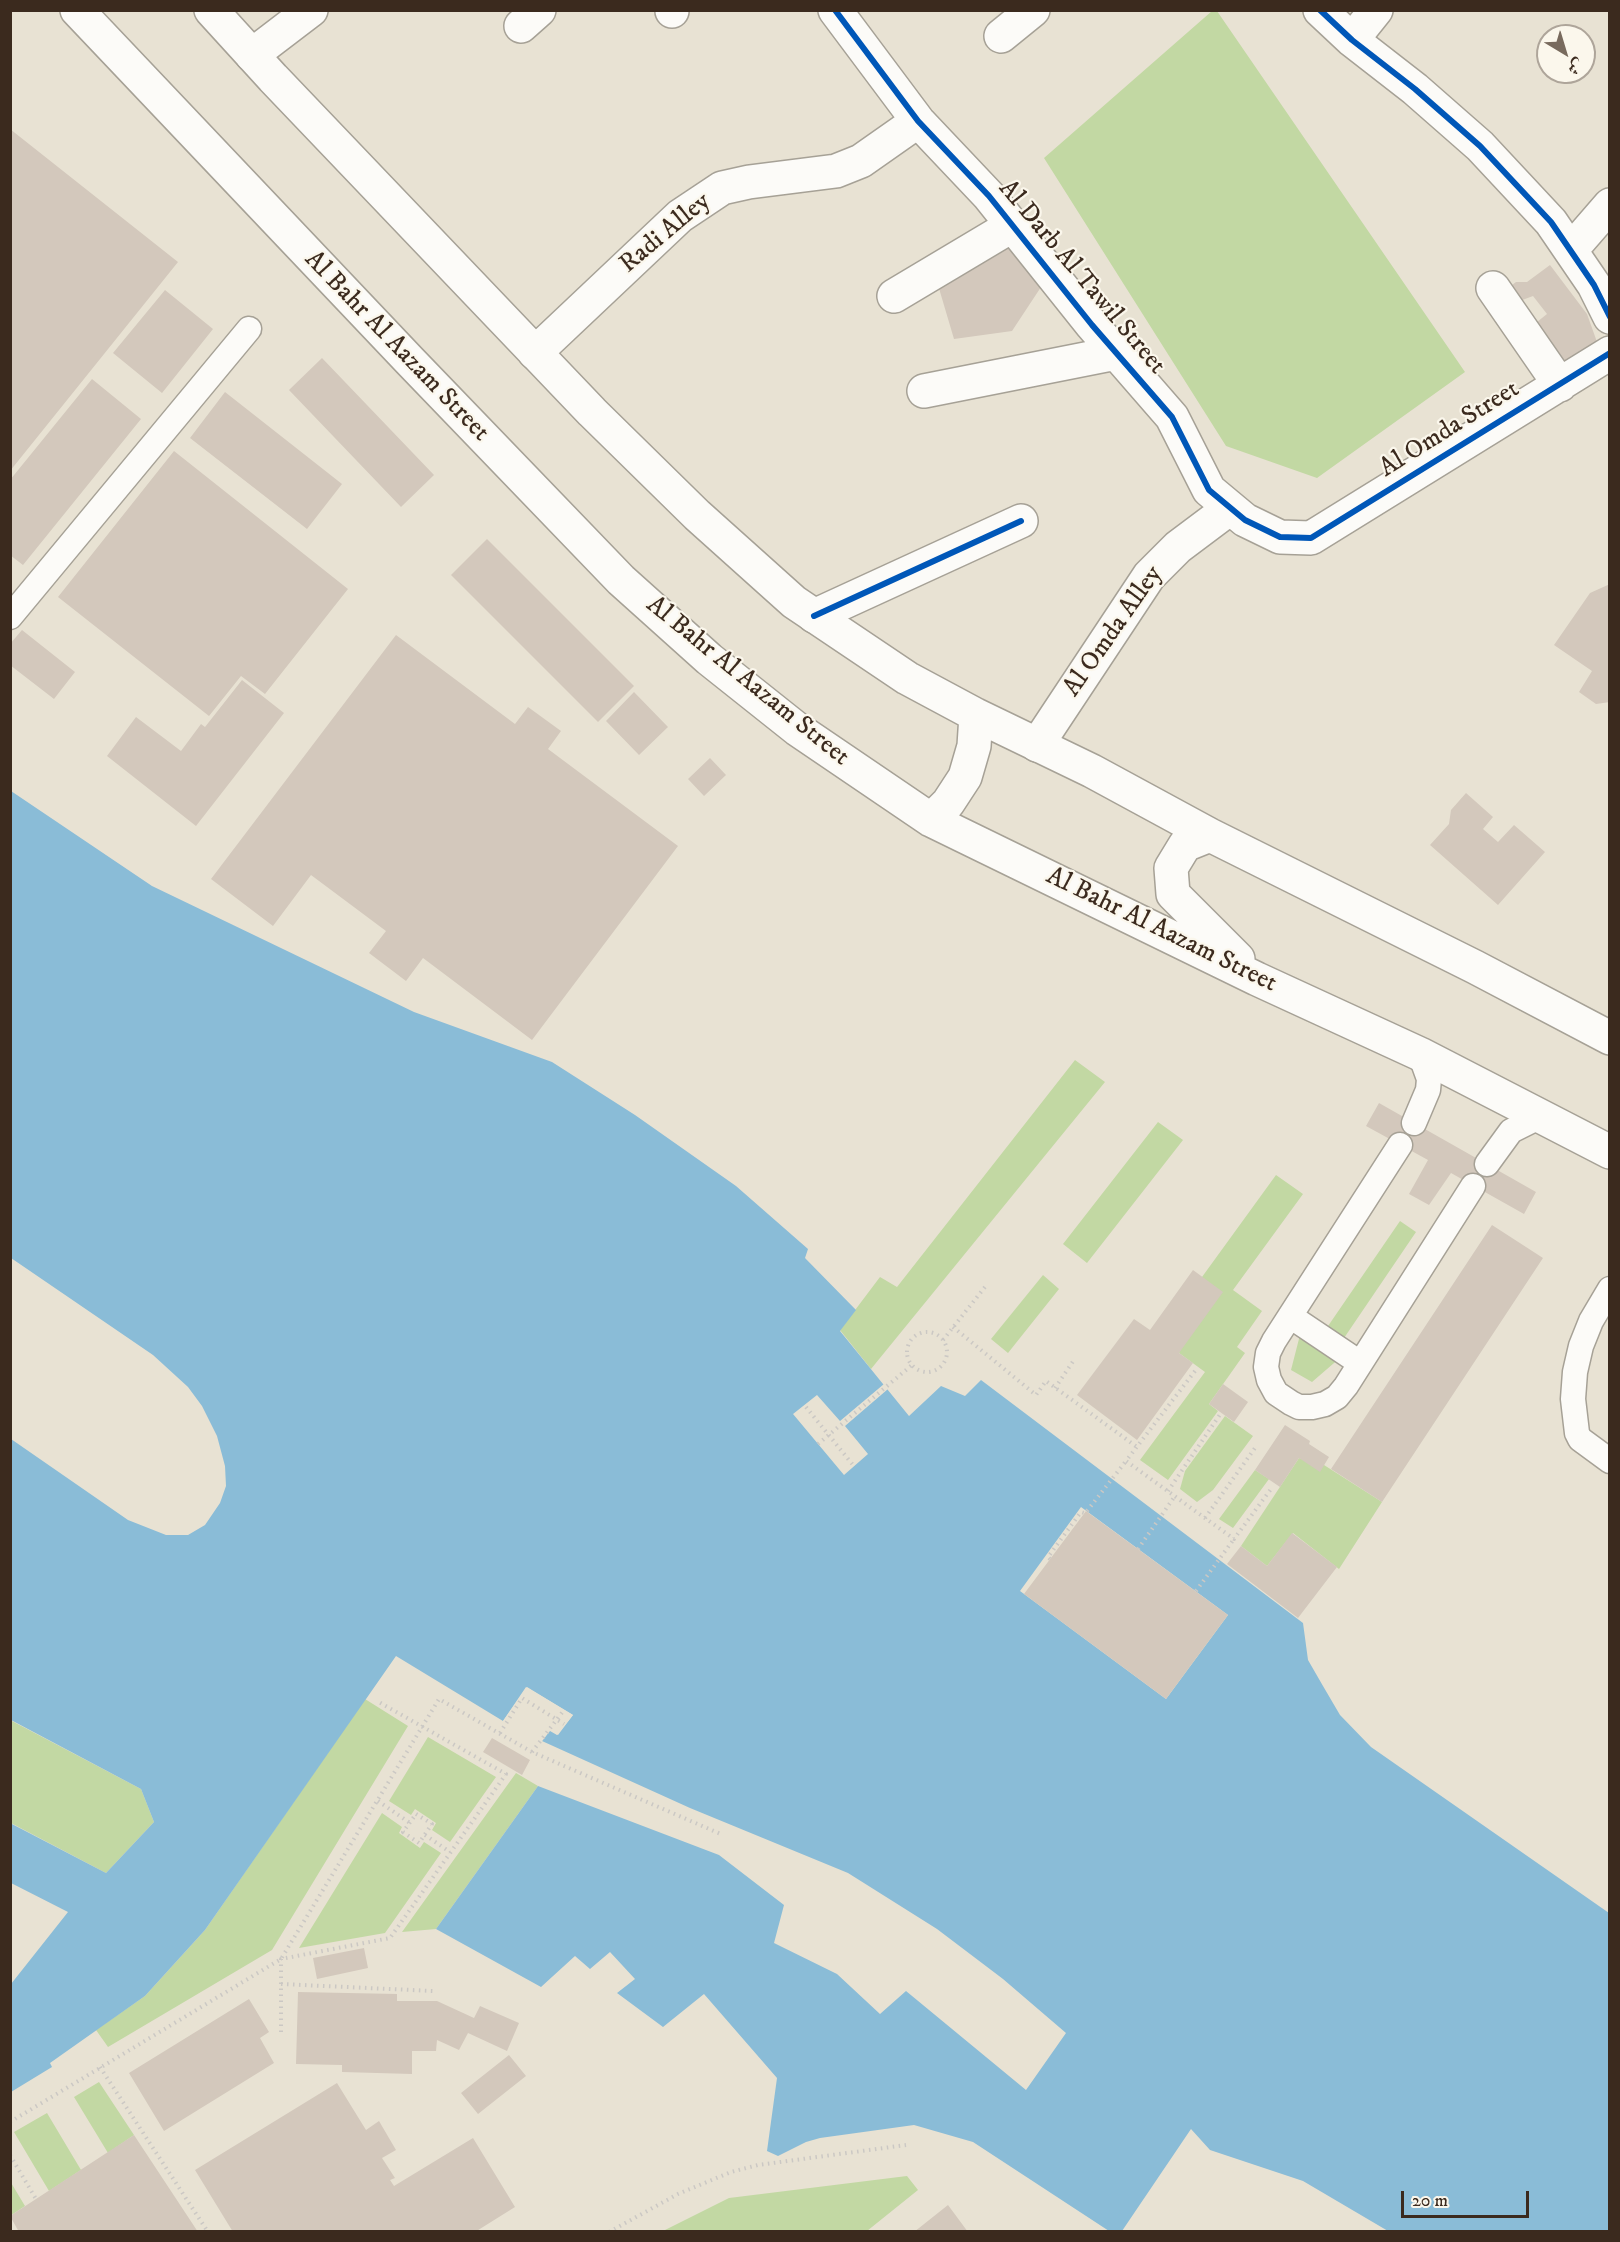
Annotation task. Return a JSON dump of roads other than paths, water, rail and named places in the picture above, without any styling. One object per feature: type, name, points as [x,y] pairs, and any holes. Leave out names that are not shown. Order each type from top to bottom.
[{"type":"main road","name":"Al Bahr Al Aazam Street","points":[[77,10],[401,353],[621,580],[709,659],[797,729],[931,820],[1257,979],[1420,1053],[1610,1152]]},
{"type":"main road","points":[[211,10],[535,353],[697,515],[794,602],[907,678],[976,715],[1092,771],[1210,835],[1475,967],[1610,1038]]},
{"type":"main road","points":[[252,55],[311,10]]},
{"type":"main road","name":"Al Darb Al Tawil Street","points":[[835,10],[918,121],[989,196],[1116,353],[1172,417],[1209,490],[1245,519],[1280,537],[1311,538]]},
{"type":"main road","points":[[1000,36],[1033,10]]},
{"type":"main road","points":[[1320,10],[1352,40],[1415,89],[1480,146],[1551,222],[1594,285],[1610,317]]},
{"type":"main road","points":[[1352,40],[1376,10]]},
{"type":"main road","name":"Radi Alley","points":[[535,353],[680,216],[722,188],[748,182],[836,171],[861,161],[918,121]]},
{"type":"main road","points":[[1571,250],[1610,205]]},
{"type":"main road","points":[[894,296],[1013,225]]},
{"type":"main road","points":[[1493,288],[1560,385]]},
{"type":"main road","points":[[924,391],[1116,353]]},
{"type":"main road","name":"Al Omda Street","points":[[1311,538],[1610,353]]},
{"type":"main road","name":"Al Omda Alley","points":[[1037,745],[1149,576],[1178,547],[1230,508]]},
{"type":"main road","points":[[814,616],[1021,521]]},
{"type":"main road","points":[[931,820],[948,803],[965,777],[974,746],[976,715]]},
{"type":"main road","points":[[1210,835],[1185,845],[1170,868],[1173,894],[1257,979]]},
{"type":"lane","points":[[10,616],[249,329]]},
{"type":"lane","points":[[1414,1123],[1428,1090],[1429,1079],[1420,1053]]},
{"type":"lane","points":[[1487,1164],[1511,1131],[1533,1120],[1545,1119]]},
{"type":"lane","points":[[1400,1145],[1268,1353],[1266,1367],[1269,1380],[1282,1399],[1299,1407],[1312,1407],[1325,1404],[1337,1397],[1473,1186]]},
{"type":"lane","points":[[1610,1289],[1591,1321],[1581,1346],[1575,1372],[1573,1400],[1577,1434],[1580,1439],[1610,1461]]},
{"type":"lane","points":[[1290,1316],[1360,1363]]},
{"type":"water","points":[[11,791],[152,886],[414,1012],[552,1062],[635,1115],[736,1186],[808,1249],[805,1258],[856,1310],[840,1331],[909,1416],[941,1386],[965,1396],[981,1380],[1303,1623],[1308,1660],[1340,1715],[1371,1747],[1609,1913],[1609,2231],[1388,2231],[1303,2181],[1210,2150],[1191,2129],[1122,2231],[1109,2231],[973,2142],[914,2125],[820,2138],[806,2142],[778,2156],[767,2151],[777,2078],[704,1994],[663,2027],[617,1993],[635,1979],[610,1952],[590,1969],[575,1956],[541,1987],[436,1929],[538,1786],[719,1855],[784,1905],[774,1943],[837,1974],[880,2014],[906,1991],[1026,2090],[1066,2033],[1003,1979],[937,1929],[848,1873],[690,1808],[542,1741],[550,1730],[558,1735],[573,1715],[526,1687],[503,1721],[396,1656],[205,1930],[145,1996],[50,2063],[52,2067],[11,2092],[11,1984],[68,1912],[11,1883],[10,1823],[106,1873],[154,1822],[141,1789],[11,1720],[11,1439],[128,1520],[166,1535],[188,1535],[205,1525],[220,1503],[226,1486],[225,1466],[217,1436],[202,1406],[188,1387],[153,1355],[11,1258]],"holes":[[[1081,1507],[1228,1615],[1166,1699],[1020,1591]]]}]
